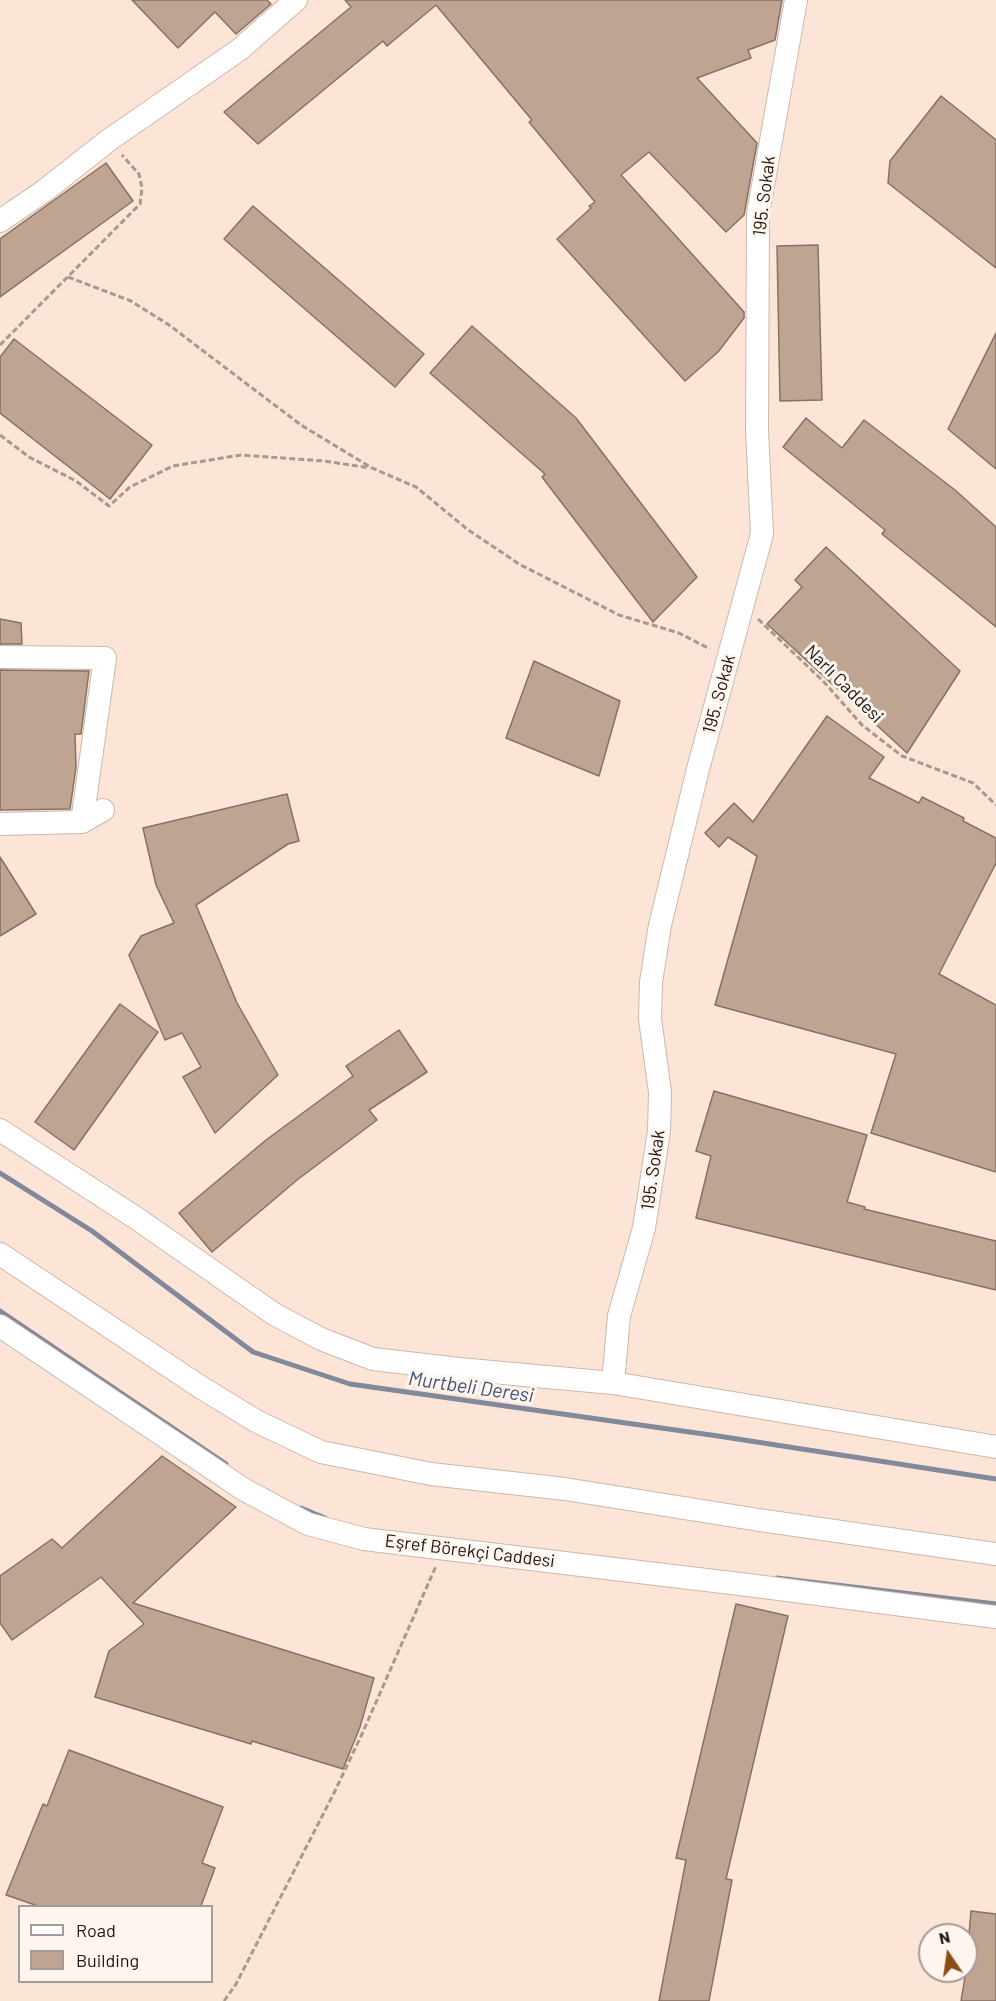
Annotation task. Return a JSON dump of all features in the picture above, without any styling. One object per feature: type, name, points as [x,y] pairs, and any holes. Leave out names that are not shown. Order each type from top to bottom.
[{"type":"street","points":[[0,221],[238,50],[296,0]]},
{"type":"street","name":"195. Sokak","points":[[613,1383],[619,1316],[644,1228],[659,1131],[660,1092],[650,1019],[651,982],[660,925],[698,769],[762,534],[757,430],[758,214],[796,0]]},
{"type":"street","points":[[0,657],[105,658],[82,822]]},
{"type":"street","points":[[0,824],[82,822],[103,810]]},
{"type":"street","points":[[0,1130],[135,1218],[274,1314],[321,1339],[373,1359],[613,1383],[996,1447]]},
{"type":"street","points":[[0,1254],[202,1388],[256,1421],[321,1452],[431,1474],[566,1489],[759,1520],[996,1554]]},
{"type":"street","name":"Eşref Börekçi Caddesi","points":[[0,1326],[243,1489],[308,1524],[364,1539],[996,1617]]},
{"type":"path","points":[[0,345],[140,204],[142,188],[139,174],[110,140]]},
{"type":"path","points":[[68,277],[132,301],[169,325],[301,425],[372,468],[416,487],[467,529],[519,564],[619,615],[678,633],[728,658]]},
{"type":"path","points":[[0,435],[29,457],[76,481],[109,506],[130,486],[173,466],[241,455],[324,461],[372,468]]},
{"type":"path","name":"Narlı Caddesi","points":[[743,604],[823,681],[862,725],[902,756],[973,783],[996,805]]},
{"type":"path","points":[[224,2001],[236,1984],[334,1793],[444,1548]]},
{"type":"building","points":[[132,0],[267,0],[271,4],[236,34],[215,12],[178,48]]},
{"type":"building","points":[[345,0],[782,0],[775,40],[748,50],[751,58],[697,78],[757,143],[744,215],[726,232],[649,152],[621,175],[744,312],[744,318],[718,352],[685,381],[557,239],[595,202],[529,122],[532,120],[436,5],[387,46],[383,41],[258,144],[224,112],[351,7]]},
{"type":"building","points":[[941,96],[996,140],[996,268],[888,183],[890,161]]},
{"type":"building","points":[[106,163],[133,201],[0,297],[0,239]]},
{"type":"building","points":[[253,206],[424,354],[395,387],[224,239]]},
{"type":"building","points":[[818,245],[822,400],[780,401],[777,246]]},
{"type":"building","points":[[472,326],[576,418],[697,577],[653,622],[542,477],[545,474],[430,373]]},
{"type":"building","points":[[996,333],[996,469],[948,429]]},
{"type":"building","points":[[14,339],[152,445],[110,499],[0,413],[0,357]]},
{"type":"building","points":[[806,418],[842,448],[864,420],[955,490],[996,527],[996,627],[882,534],[885,530],[783,447]]},
{"type":"building","points":[[826,547],[960,671],[907,753],[767,624],[802,587],[795,580]]},
{"type":"building","points":[[0,619],[21,623],[22,644],[0,644]]},
{"type":"building","points":[[534,661],[620,701],[599,776],[506,738]]},
{"type":"building","points":[[0,670],[89,671],[81,734],[75,734],[76,767],[70,809],[0,810]]},
{"type":"building","points":[[827,716],[884,757],[869,778],[919,803],[922,797],[964,818],[963,821],[996,838],[996,863],[939,974],[996,1005],[996,1172],[871,1133],[896,1054],[715,1005],[757,856],[728,837],[719,847],[705,833],[734,803],[753,822]]},
{"type":"building","points":[[287,794],[299,841],[288,844],[196,905],[237,1003],[278,1075],[215,1133],[183,1077],[201,1067],[182,1033],[165,1040],[129,955],[141,936],[174,923],[156,885],[143,828]]},
{"type":"building","points":[[0,857],[36,914],[0,936]]},
{"type":"building","points":[[120,1004],[158,1032],[74,1150],[35,1122]]},
{"type":"building","points":[[399,1030],[427,1072],[369,1110],[377,1120],[297,1180],[212,1252],[179,1213],[266,1140],[353,1076],[346,1066]]},
{"type":"building","points":[[714,1091],[867,1135],[847,1202],[865,1207],[864,1209],[996,1241],[996,1290],[696,1218],[711,1156],[696,1151]]},
{"type":"building","points":[[162,1456],[236,1507],[133,1603],[374,1678],[360,1727],[343,1769],[95,1697],[109,1651],[144,1624],[101,1577],[12,1640],[0,1623],[0,1576],[52,1539],[62,1548]]},
{"type":"building","points":[[736,1604],[788,1616],[726,1879],[732,1880],[709,2001],[659,2001],[686,1860],[676,1858]]},
{"type":"building","points":[[69,1750],[223,1807],[202,1863],[215,1868],[201,1905],[35,1905],[6,1895],[43,1804],[47,1806]]},
{"type":"building","points":[[971,1911],[996,1914],[996,2001],[961,2001],[964,1983],[978,1983],[978,1923],[970,1923]]},
{"type":"waterway","name":"Murtbeli Deresi","points":[[0,1173],[92,1231],[253,1352],[350,1384],[718,1436],[996,1479]]},
{"type":"waterway","points":[[0,1311],[226,1464]]},
{"type":"waterway","points":[[301,1508],[325,1518]]},
{"type":"waterway","points":[[777,1578],[996,1604]]}]
